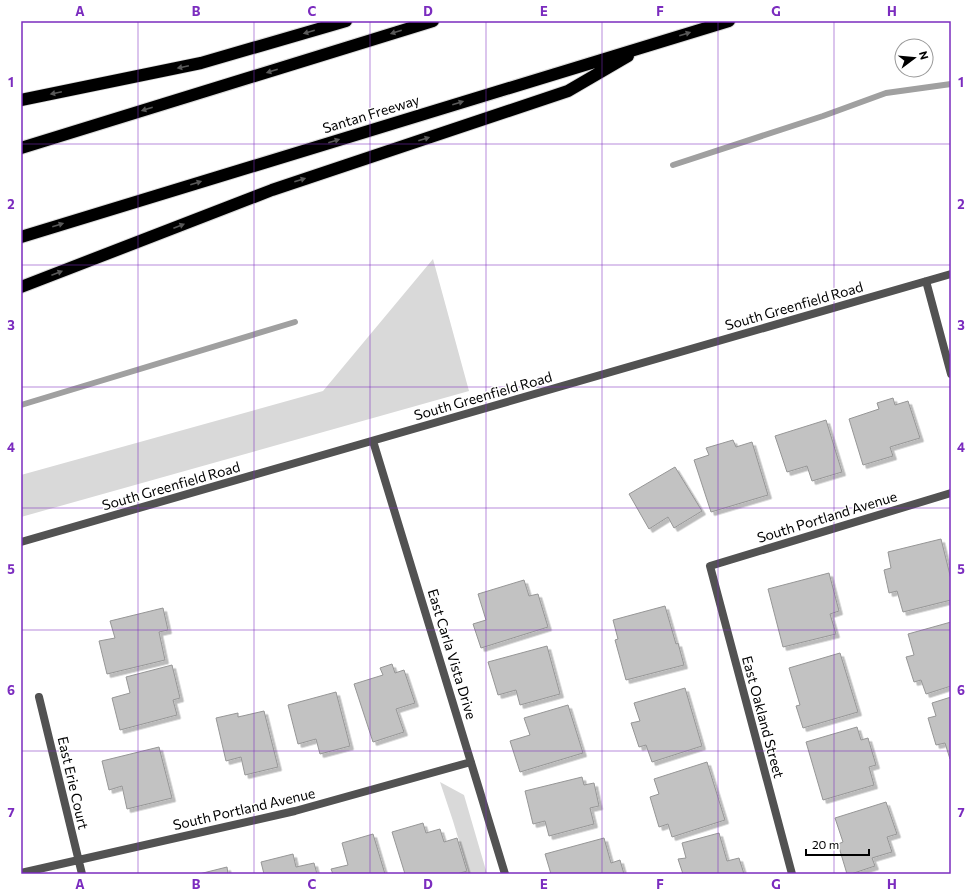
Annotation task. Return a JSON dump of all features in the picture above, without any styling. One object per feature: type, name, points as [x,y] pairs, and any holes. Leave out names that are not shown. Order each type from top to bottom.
[{"type":"highway","points":[[21,100],[200,63],[346,21]]},
{"type":"highway","points":[[21,148],[433,21]]},
{"type":"highway","name":"Santan Freeway","points":[[21,237],[729,21]]},
{"type":"highway","points":[[21,287],[272,190],[568,91],[648,45]]},
{"type":"street","name":"South Greenfield Road","points":[[21,542],[951,274]]},
{"type":"street","points":[[926,281],[951,374]]},
{"type":"street","name":"East Carla Vista Drive","points":[[373,441],[505,874]]},
{"type":"street","name":"South Portland Avenue","points":[[710,566],[951,493]]},
{"type":"street","name":"East Oakland Street","points":[[710,566],[792,874]]},
{"type":"street","name":"East Erie Court","points":[[39,697],[82,874]]},
{"type":"street","name":"South Portland Avenue","points":[[21,872],[295,811],[471,762]]},
{"type":"shaded area","points":[[433,259],[469,391],[21,517],[21,475],[323,391]]},
{"type":"shaded area","points":[[440,782],[464,795],[487,874],[469,874]]},
{"type":"building","points":[[893,398],[895,405],[908,401],[920,438],[890,447],[893,456],[863,465],[849,419],[879,409],[877,403]]},
{"type":"building","points":[[826,420],[842,472],[812,481],[807,466],[787,472],[775,436]]},
{"type":"building","points":[[733,440],[736,447],[752,442],[768,495],[711,512],[694,460],[709,455],[706,448]]},
{"type":"building","points":[[675,467],[702,511],[674,528],[668,517],[649,529],[629,494]]},
{"type":"building","points":[[941,539],[951,579],[951,600],[903,612],[897,591],[889,593],[884,570],[891,568],[888,552]]},
{"type":"building","points":[[829,573],[839,611],[830,614],[836,634],[783,647],[768,589]]},
{"type":"building","points":[[524,580],[529,596],[538,594],[548,627],[481,648],[473,624],[486,620],[478,594]]},
{"type":"building","points":[[665,606],[684,665],[626,680],[615,640],[618,639],[613,620]]},
{"type":"building","points":[[163,608],[168,630],[159,632],[165,660],[107,674],[99,641],[115,638],[110,621]]},
{"type":"building","points":[[951,622],[951,686],[926,694],[921,680],[914,682],[906,657],[914,655],[908,634]]},
{"type":"building","points":[[547,646],[560,694],[520,705],[516,690],[498,695],[488,662]]},
{"type":"building","points":[[840,653],[858,712],[803,728],[796,706],[800,705],[789,668]]},
{"type":"building","points":[[392,664],[395,673],[404,670],[415,703],[396,709],[404,732],[373,742],[354,684],[383,675],[380,668]]},
{"type":"building","points":[[172,665],[180,698],[173,700],[177,715],[120,730],[112,698],[130,693],[126,677]]},
{"type":"building","points":[[685,688],[702,746],[652,762],[646,745],[639,747],[631,723],[640,721],[634,703]]},
{"type":"building","points":[[336,692],[350,746],[320,754],[316,739],[298,744],[288,705]]},
{"type":"building","points":[[951,697],[950,759],[945,743],[936,745],[928,718],[936,716],[932,703]]},
{"type":"building","points":[[568,705],[583,753],[520,772],[510,741],[530,735],[524,718]]},
{"type":"building","points":[[264,711],[278,767],[245,775],[241,757],[226,761],[216,718],[238,713],[238,717]]},
{"type":"building","points":[[857,727],[861,740],[868,738],[876,765],[869,767],[874,785],[823,800],[806,742]]},
{"type":"building","points":[[159,747],[172,798],[127,809],[122,786],[109,790],[102,761]]},
{"type":"building","points":[[707,762],[725,820],[672,837],[668,824],[659,827],[650,797],[659,794],[654,779]]},
{"type":"building","points":[[582,777],[584,785],[594,783],[599,806],[590,808],[594,824],[549,836],[545,821],[533,824],[525,791]]},
{"type":"building","points":[[886,802],[897,834],[887,837],[892,852],[872,858],[875,866],[847,874],[838,844],[843,842],[835,818]]},
{"type":"building","points":[[423,823],[426,833],[440,829],[444,842],[457,838],[467,871],[457,874],[405,874],[392,832]]},
{"type":"building","points":[[719,833],[727,861],[739,858],[744,874],[683,874],[678,859],[686,858],[682,843]]},
{"type":"building","points":[[373,834],[385,874],[333,874],[331,869],[348,865],[342,843]]},
{"type":"building","points":[[604,838],[611,863],[620,860],[624,874],[551,874],[545,854]]},
{"type":"building","points":[[293,854],[296,867],[314,863],[317,874],[264,874],[261,862]]},
{"type":"building","points":[[227,867],[228,874],[199,874]]},
{"type":"waterway","points":[[673,165],[823,116],[886,93],[951,84]]},
{"type":"waterway","points":[[21,405],[295,322]]}]
